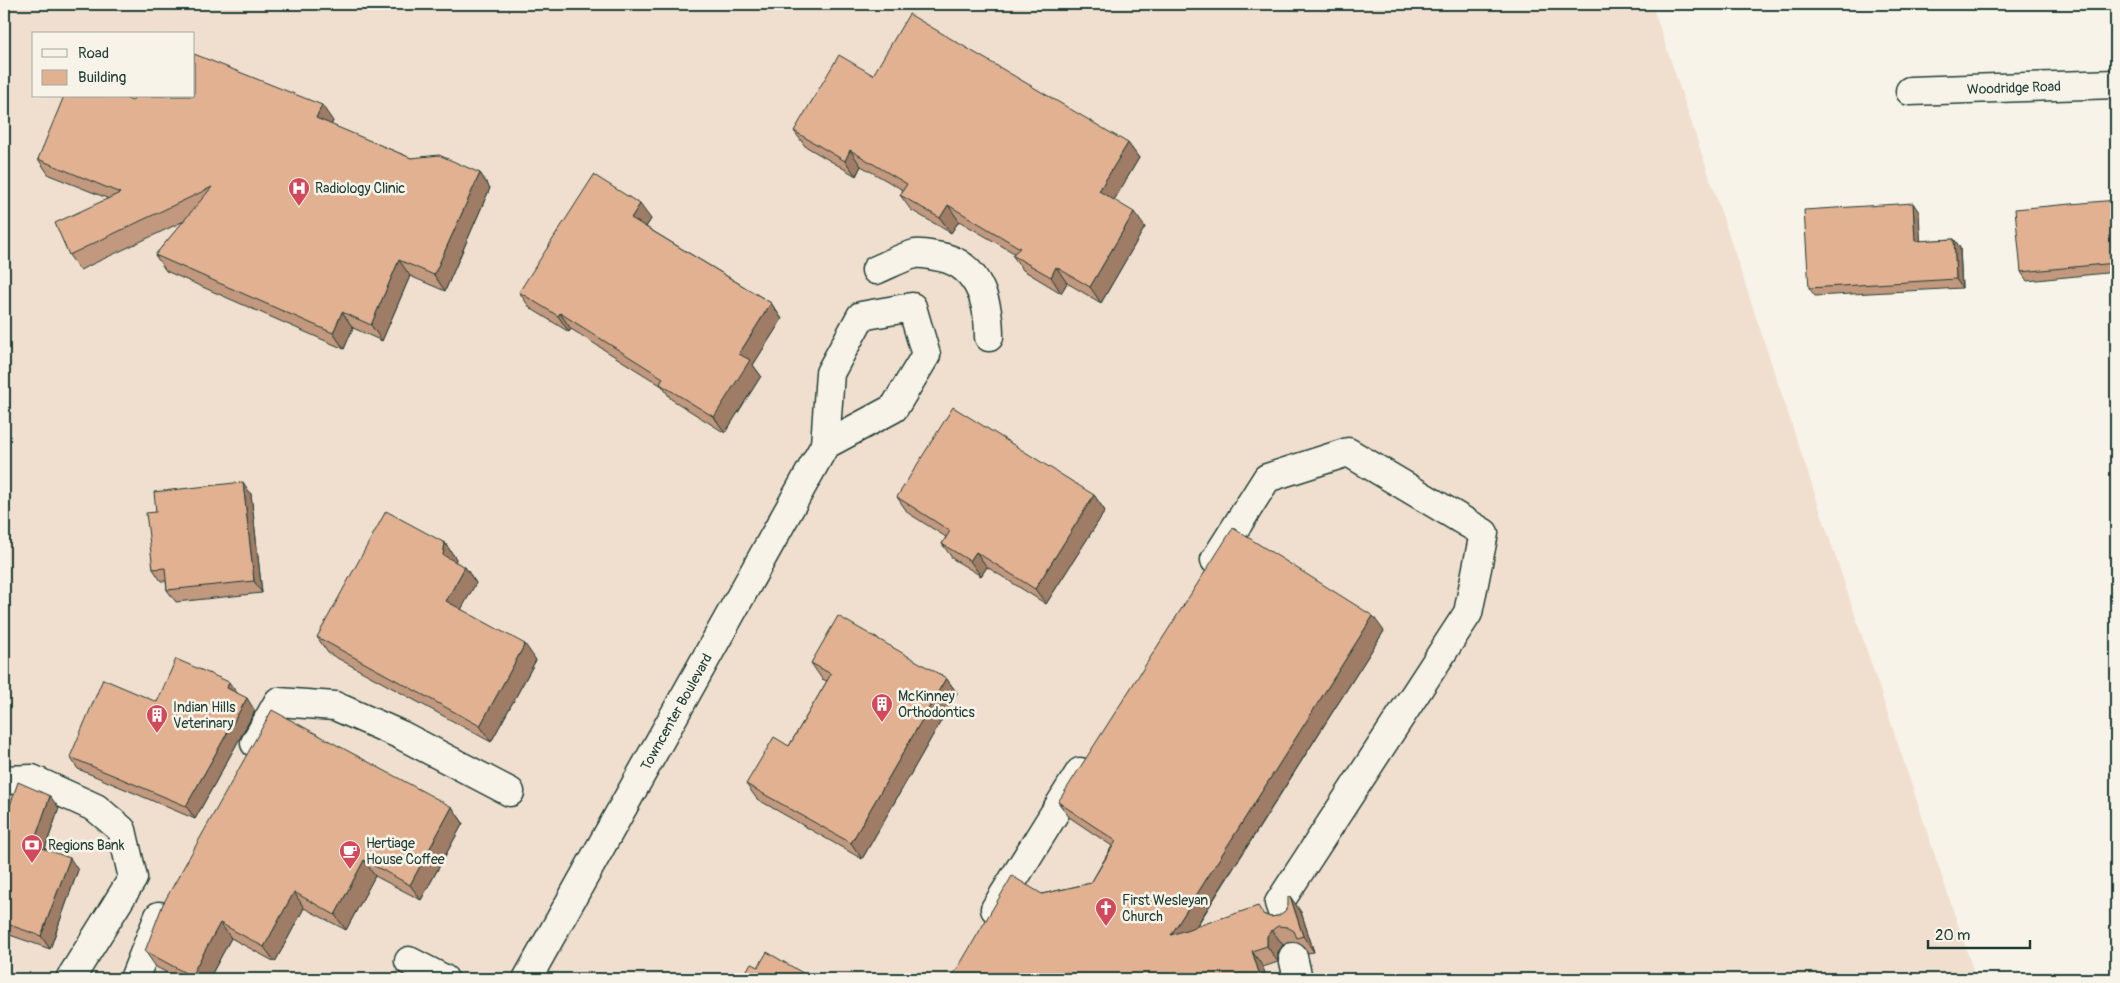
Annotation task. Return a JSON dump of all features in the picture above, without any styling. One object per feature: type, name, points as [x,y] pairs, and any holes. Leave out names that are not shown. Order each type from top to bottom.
[{"type":"street","name":"Woodridge Road","points":[[1910,91],[2116,84]]},
{"type":"street","points":[[876,270],[916,254],[946,257],[970,272],[984,296],[989,318],[989,337]]},
{"type":"street","points":[[912,307],[926,355],[894,408],[825,445],[830,373],[861,316],[912,307]]},
{"type":"street","name":"Towncenter Boulevard","points":[[527,979],[825,445]]},
{"type":"street","points":[[1204,578],[1267,478],[1348,452],[1484,532],[1468,613],[1279,903],[1284,917]]},
{"type":"street","points":[[245,761],[278,702],[335,706],[401,735],[510,792]]},
{"type":"street","points":[[983,929],[1092,753]]},
{"type":"street","points":[[4,780],[32,779],[96,808],[122,830],[133,878],[70,979]]},
{"type":"street","points":[[134,979],[160,913],[169,896]]},
{"type":"street","points":[[409,961],[444,979]]},
{"type":"shaded area","points":[[4,4],[1652,4],[1976,979],[4,979]]},
{"type":"building","points":[[909,14],[1128,143],[1099,191],[1134,212],[1090,287],[1056,267],[1051,277],[1012,255],[1020,248],[948,205],[940,218],[900,195],[907,184],[850,150],[845,161],[794,131],[839,55],[873,75]]},
{"type":"building","name":"Radiology Clinic","points":[[195,54],[322,105],[316,118],[411,158],[439,155],[480,173],[434,275],[399,260],[371,325],[342,312],[333,333],[155,255],[212,187],[69,255],[55,223],[120,193],[38,159],[63,98],[125,98],[132,101],[134,98],[195,98]]},
{"type":"building","points":[[594,175],[640,204],[631,218],[771,303],[739,354],[750,360],[714,417],[660,384],[663,378],[560,313],[558,316],[519,292]]},
{"type":"building","points":[[2116,200],[2116,263],[2021,272],[2015,209]]},
{"type":"building","points":[[1913,203],[1915,241],[1954,239],[1956,279],[1809,288],[1804,210]]},
{"type":"building","points":[[953,407],[1094,495],[1035,589],[976,552],[970,561],[942,544],[950,531],[897,497]]},
{"type":"building","points":[[243,482],[254,581],[167,590],[165,568],[153,569],[146,513],[156,512],[154,492]]},
{"type":"building","points":[[386,511],[445,543],[443,555],[465,567],[446,601],[525,644],[480,726],[317,637]]},
{"type":"building","points":[[1233,528],[1373,616],[1171,935],[1258,906],[1263,914],[1270,917],[1278,916],[1285,911],[1288,905],[1288,897],[1290,896],[1303,936],[1297,938],[1294,931],[1287,927],[1278,926],[1272,930],[1267,936],[1267,946],[1252,951],[1261,979],[941,979],[949,977],[956,971],[1012,876],[1042,894],[1091,883],[1116,841],[1058,802]]},
{"type":"building","name":"McKinney Orthodontics","points":[[838,616],[946,678],[851,843],[746,784],[774,737],[789,746],[831,674],[811,663]]},
{"type":"building","name":"Indian Hills Veterinary","points":[[176,659],[229,682],[227,688],[247,698],[186,806],[70,757],[103,679],[157,702]]},
{"type":"building","points":[[272,710],[452,807],[410,885],[364,860],[335,915],[294,892],[264,947],[220,923],[191,976],[145,951],[163,904]]},
{"type":"building","name":"Regions Bank","points":[[18,782],[50,796],[33,845],[70,858],[41,936],[4,923],[4,823]]},
{"type":"building","points":[[767,952],[813,979],[742,979],[751,963],[758,967]]},
{"type":"place","name":"Radiology Clinic","points":[[299,207]]},
{"type":"place","name":"McKinney Orthodontics","points":[[882,723]]},
{"type":"place","name":"Indian Hills Veterinary","points":[[157,734]]},
{"type":"place","name":"Regions Bank","points":[[32,864]]},
{"type":"place","name":"Hertiage House Coffee","points":[[350,870]]},
{"type":"place","name":"First Wesleyan Church","points":[[1106,927]]}]
